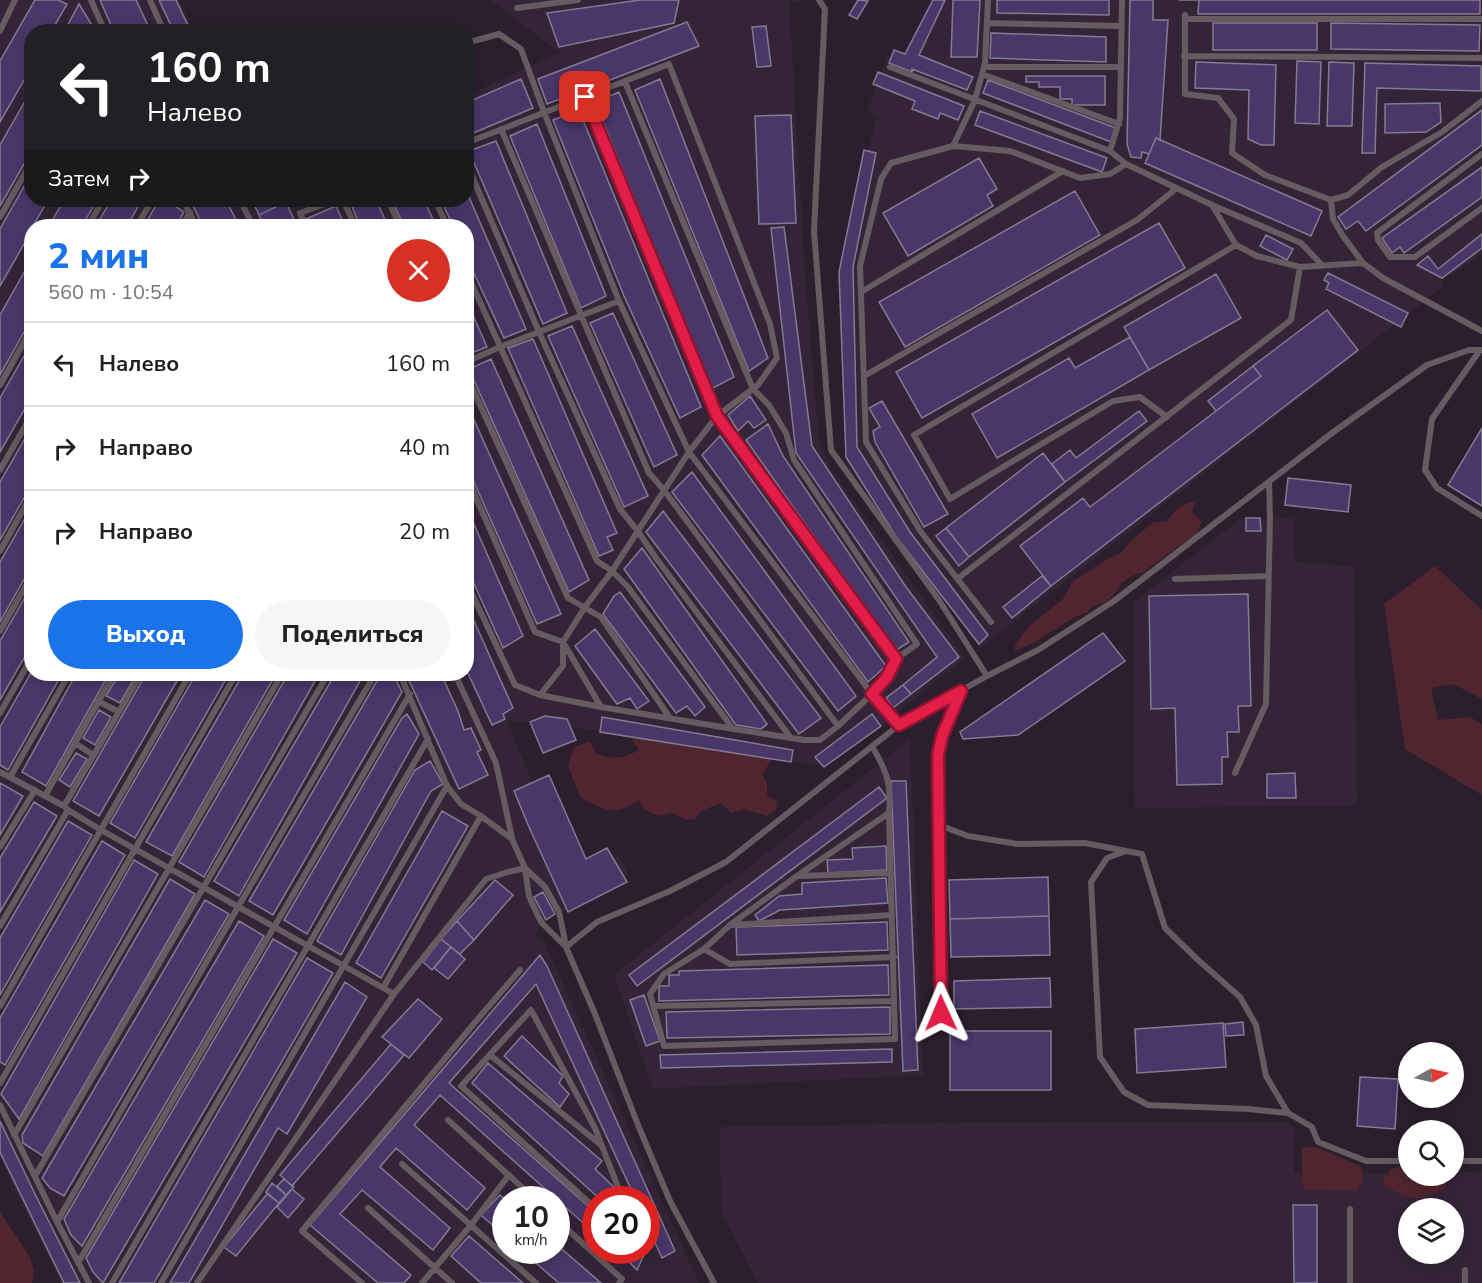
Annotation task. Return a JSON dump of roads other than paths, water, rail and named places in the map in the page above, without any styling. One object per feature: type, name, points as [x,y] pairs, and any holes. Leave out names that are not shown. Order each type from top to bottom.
[{"type":"lane","points":[[0,31],[15,0]]},
{"type":"lane","points":[[91,0],[102,24]]},
{"type":"lane","points":[[150,0],[160,24]]},
{"type":"lane","points":[[517,8],[578,0]]},
{"type":"lane","points":[[819,0],[825,9],[814,231],[831,450],[939,600],[987,676]]},
{"type":"lane","points":[[953,146],[975,100],[983,70],[988,0]]},
{"type":"lane","points":[[1110,151],[1120,118],[1122,0]]},
{"type":"lane","points":[[1482,19],[1185,17],[1184,56],[1185,94],[1218,98],[1234,118],[1232,153],[1265,175],[1331,200],[1348,195],[1382,167],[1442,132],[1482,101]]},
{"type":"lane","points":[[987,23],[1121,26]]},
{"type":"lane","points":[[474,41],[499,34],[521,49],[619,302],[689,452],[872,694],[899,725]]},
{"type":"lane","points":[[1184,56],[1482,58]]},
{"type":"lane","points":[[474,140],[669,64],[770,324],[777,358],[758,385],[717,416],[689,452],[563,642],[563,666],[540,695]]},
{"type":"lane","points":[[890,67],[1110,151],[1126,164],[1301,243],[1322,265]]},
{"type":"lane","points":[[983,70],[1121,67]]},
{"type":"lane","points":[[983,70],[1119,124]]},
{"type":"lane","points":[[474,598],[515,685],[540,695],[601,707],[804,740],[820,740],[838,726],[887,677],[896,659],[917,644],[794,460],[786,433],[769,405],[753,389],[625,82]]},
{"type":"lane","points":[[585,97],[717,416],[896,659]]},
{"type":"lane","points":[[501,129],[649,472],[838,726]]},
{"type":"lane","points":[[991,622],[921,532],[866,442],[860,266],[881,179],[891,163],[953,146],[1011,151],[1080,178],[1110,174],[1126,164]]},
{"type":"lane","points":[[1482,154],[1377,232],[1378,240],[1390,257],[1415,257],[1482,208]]},
{"type":"lane","points":[[861,292],[1063,171]]},
{"type":"lane","points":[[0,217],[24,175]]},
{"type":"lane","points":[[474,181],[539,332],[620,509],[791,738]]},
{"type":"lane","points":[[864,376],[1137,220],[1177,188]]},
{"type":"lane","points":[[1331,200],[1333,219],[1363,263],[1383,278],[1482,332]]},
{"type":"lane","points":[[1212,204],[1236,245],[1257,256],[1300,267],[1363,263]]},
{"type":"lane","points":[[187,207],[193,219]]},
{"type":"lane","points":[[303,219],[300,213],[316,207]]},
{"type":"lane","points":[[186,219],[190,212]]},
{"type":"lane","points":[[1167,417],[1140,397],[1113,401],[950,499],[914,435],[1236,245]]},
{"type":"lane","points":[[957,579],[1291,320],[1300,267]]},
{"type":"lane","points":[[474,289],[597,561],[612,571],[628,587],[734,729]]},
{"type":"lane","points":[[474,358],[619,302]]},
{"type":"lane","points":[[0,385],[24,342]]},
{"type":"lane","points":[[566,947],[597,922],[670,891],[726,862],[899,725],[1038,650],[1114,601],[1332,433],[1427,365],[1469,350],[1481,350]]},
{"type":"lane","points":[[1481,350],[1432,419],[1425,470],[1437,488],[1482,516]]},
{"type":"lane","points":[[474,392],[568,598],[601,617],[670,718]]},
{"type":"lane","points":[[0,470],[24,428]]},
{"type":"lane","points":[[1235,773],[1266,704],[1269,482]]},
{"type":"lane","points":[[474,493],[535,632],[563,642],[601,707]]},
{"type":"lane","points":[[0,551],[24,508]]},
{"type":"lane","points":[[1175,579],[1268,576]]},
{"type":"lane","points":[[0,631],[24,589]]},
{"type":"lane","points":[[0,713],[24,671]]},
{"type":"lane","points":[[10,777],[65,681]]},
{"type":"lane","points":[[45,796],[110,681]]},
{"type":"lane","points":[[0,926],[93,755],[137,681]]},
{"type":"lane","points":[[0,1005],[186,681]]},
{"type":"lane","points":[[0,1083],[232,681]]},
{"type":"lane","points":[[14,1135],[278,681]]},
{"type":"lane","points":[[36,1176],[324,681]]},
{"type":"lane","points":[[57,1222],[371,681]]},
{"type":"lane","points":[[404,681],[447,786],[461,804],[512,839]]},
{"type":"lane","points":[[458,681],[496,763],[512,839],[525,868],[529,896],[542,923],[566,947]]},
{"type":"lane","points":[[941,1013],[938,755],[942,736],[961,691]]},
{"type":"lane","points":[[78,1263],[410,694]]},
{"type":"lane","points":[[98,701],[118,712]]},
{"type":"lane","points":[[112,1283],[428,739]]},
{"type":"lane","points":[[75,743],[93,755]]},
{"type":"lane","points":[[872,746],[886,770],[891,798],[889,813],[895,1039],[664,1046],[650,994],[664,974],[704,949],[730,925],[889,813]]},
{"type":"lane","points":[[0,772],[394,994]]},
{"type":"lane","points":[[161,1283],[447,786]]},
{"type":"lane","points":[[0,847],[35,790]]},
{"type":"lane","points":[[383,988],[481,816]]},
{"type":"lane","points":[[939,825],[968,836],[1018,844],[1085,843],[1142,854],[1165,928],[1240,997],[1256,1025],[1266,1076],[1288,1113]]},
{"type":"lane","points":[[1126,851],[1107,858],[1091,882],[1100,1057],[1124,1092],[1148,1105],[1248,1108],[1288,1113],[1312,1127],[1318,1142],[1366,1161],[1398,1161]]},
{"type":"lane","points":[[525,868],[545,887],[559,912],[566,947],[638,1125],[670,1201],[714,1283]]},
{"type":"lane","points":[[197,1283],[394,994],[486,879],[525,868]]},
{"type":"lane","points":[[797,876],[891,873]]},
{"type":"lane","points":[[730,925],[892,915]]},
{"type":"lane","points":[[704,949],[730,964],[894,957]]},
{"type":"lane","points":[[362,1283],[302,1231],[520,970]]},
{"type":"lane","points":[[654,1006],[894,1001]]},
{"type":"lane","points":[[582,1196],[461,1086],[531,1010],[595,1128],[618,1186]]},
{"type":"lane","points":[[490,1055],[602,1146]]},
{"type":"lane","points":[[0,1105],[88,1283]]},
{"type":"lane","points":[[448,1120],[521,1186]]},
{"type":"lane","points":[[1464,1161],[1482,1161]]},
{"type":"lane","points":[[402,1164],[536,1283]]},
{"type":"lane","points":[[422,1283],[471,1226],[509,1175]]},
{"type":"lane","points":[[368,1208],[452,1283]]},
{"type":"lane","points":[[1350,1209],[1350,1283]]},
{"type":"lane","points":[[570,1232],[582,1242]]},
{"type":"lane","points":[[606,1264],[622,1279],[619,1283]]},
{"type":"lane","points":[[1465,1270],[1465,1283]]}]
